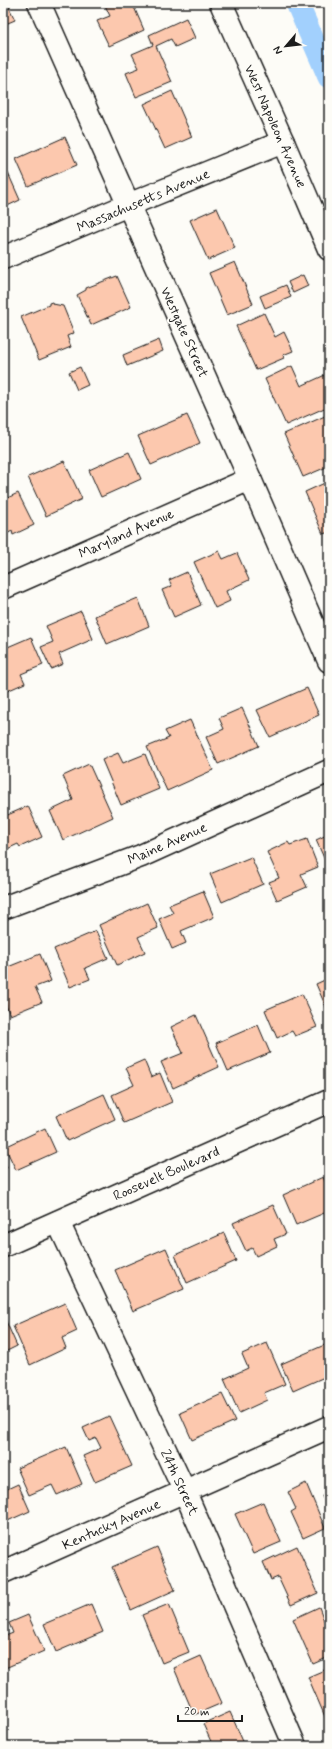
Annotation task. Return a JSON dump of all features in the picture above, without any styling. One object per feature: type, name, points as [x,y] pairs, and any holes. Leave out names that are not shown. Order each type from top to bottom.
[{"type":"street","name":"Westgate Street","points":[[39,3],[250,478],[329,661]]},
{"type":"street","name":"West Napoleon Avenue","points":[[221,3],[329,249]]},
{"type":"street","name":"Massachusetts Avenue","points":[[3,258],[283,142]]},
{"type":"street","name":"Maryland Avenue","points":[[3,588],[250,478]]},
{"type":"street","name":"Maine Avenue","points":[[3,908],[141,856],[329,771]]},
{"type":"street","name":"Roosevelt Boulevard","points":[[3,1246],[329,1101]]},
{"type":"street","name":"24th Street","points":[[58,1222],[184,1492],[295,1746]]},
{"type":"street","name":"Kentucky Avenue","points":[[3,1572],[329,1427]]},
{"type":"building","points":[[3,3],[7,3],[15,20],[3,25]]},
{"type":"building","points":[[104,3],[142,3],[134,7],[144,30],[109,46],[97,21],[110,16]]},
{"type":"building","points":[[186,18],[195,38],[175,47],[171,39],[156,46],[172,82],[136,97],[126,73],[139,68],[132,54],[153,45],[149,35]]},
{"type":"building","points":[[172,91],[192,137],[165,149],[144,104]]},
{"type":"building","points":[[65,137],[77,165],[28,186],[16,159]]},
{"type":"building","points":[[8,173],[20,200],[3,208],[3,175]]},
{"type":"building","points":[[217,208],[235,248],[208,260],[190,220]]},
{"type":"building","points":[[235,262],[253,304],[227,315],[209,273]]},
{"type":"building","points":[[303,275],[308,286],[293,293],[288,282]]},
{"type":"building","points":[[117,276],[131,307],[91,325],[77,295],[86,290],[86,288]]},
{"type":"building","points":[[286,285],[291,297],[265,308],[260,296]]},
{"type":"building","points":[[52,302],[53,304],[63,306],[74,333],[67,336],[71,347],[39,360],[21,317],[49,305],[49,303]]},
{"type":"building","points":[[264,313],[275,337],[284,332],[293,351],[283,355],[284,358],[256,370],[236,326]]},
{"type":"building","points":[[159,340],[163,351],[127,366],[123,355]]},
{"type":"building","points":[[292,366],[301,386],[325,375],[329,384],[329,406],[286,425],[265,379]]},
{"type":"building","points":[[80,367],[88,385],[77,390],[69,372]]},
{"type":"building","points":[[187,415],[200,443],[151,465],[138,436]]},
{"type":"building","points":[[325,416],[329,426],[329,466],[303,477],[284,434]]},
{"type":"building","points":[[129,452],[141,479],[101,497],[89,470]]},
{"type":"building","points":[[64,461],[82,499],[46,516],[28,477]]},
{"type":"building","points":[[329,481],[329,532],[323,534],[305,492]]},
{"type":"building","points":[[18,493],[34,525],[13,535],[12,531],[3,536],[3,500]]},
{"type":"building","points":[[219,551],[223,559],[237,553],[249,580],[226,591],[230,601],[215,608],[194,562]]},
{"type":"building","points":[[187,572],[201,605],[174,617],[162,590],[172,586],[169,580]]},
{"type":"building","points":[[138,598],[149,626],[107,644],[95,616]]},
{"type":"building","points":[[81,611],[93,639],[59,654],[63,664],[51,669],[41,647],[53,642],[46,626]]},
{"type":"building","points":[[31,637],[43,665],[21,674],[25,683],[7,691],[3,682],[3,649]]},
{"type":"building","points":[[307,688],[319,715],[270,737],[257,710]]},
{"type":"building","points":[[242,708],[259,746],[218,764],[206,737],[224,729],[219,718]]},
{"type":"building","points":[[190,720],[213,770],[167,791],[147,747],[169,738],[165,731]]},
{"type":"building","points":[[118,753],[123,763],[145,754],[159,789],[121,805],[102,760]]},
{"type":"building","points":[[89,764],[113,817],[63,840],[50,811],[73,800],[63,776]]},
{"type":"building","points":[[28,806],[42,837],[20,847],[18,844],[3,851],[3,817]]},
{"type":"building","points":[[329,834],[329,866],[328,867],[316,840]]},
{"type":"building","points":[[307,839],[318,867],[301,874],[307,887],[277,900],[269,882],[279,878],[267,852],[288,842],[290,845]]},
{"type":"building","points":[[251,857],[263,884],[222,902],[210,874]]},
{"type":"building","points":[[203,891],[214,917],[181,931],[186,943],[172,949],[159,919],[173,913],[169,905]]},
{"type":"building","points":[[147,903],[158,928],[138,937],[145,952],[117,965],[99,925]]},
{"type":"building","points":[[96,931],[108,958],[85,968],[90,979],[70,987],[54,949]]},
{"type":"building","points":[[40,954],[51,981],[35,987],[42,1002],[10,1015],[3,998],[3,969]]},
{"type":"building","points":[[329,978],[329,1014],[316,984]]},
{"type":"building","points":[[302,994],[317,1027],[295,1036],[292,1031],[277,1038],[265,1010]]},
{"type":"building","points":[[196,1015],[219,1067],[173,1088],[161,1062],[183,1053],[171,1027]]},
{"type":"building","points":[[258,1025],[270,1053],[228,1071],[216,1043]]},
{"type":"building","points":[[144,1060],[151,1077],[160,1073],[172,1102],[124,1123],[112,1095],[134,1085],[126,1068]]},
{"type":"building","points":[[104,1094],[115,1119],[67,1141],[56,1116]]},
{"type":"building","points":[[45,1128],[56,1152],[16,1170],[5,1147]]},
{"type":"building","points":[[3,1158],[7,1168],[3,1170]]},
{"type":"building","points":[[323,1177],[329,1190],[329,1211],[296,1225],[283,1195]]},
{"type":"building","points":[[273,1205],[286,1234],[274,1239],[277,1246],[256,1256],[252,1248],[246,1251],[233,1223]]},
{"type":"building","points":[[224,1233],[236,1261],[187,1283],[175,1255]]},
{"type":"building","points":[[166,1248],[184,1289],[133,1311],[115,1270]]},
{"type":"building","points":[[65,1303],[77,1331],[62,1338],[66,1348],[30,1365],[13,1326]]},
{"type":"building","points":[[5,1319],[17,1346],[3,1353],[3,1320]]},
{"type":"building","points":[[267,1343],[285,1384],[264,1393],[267,1400],[239,1413],[224,1379],[248,1368],[242,1354]]},
{"type":"building","points":[[329,1343],[329,1375],[293,1391],[281,1364]]},
{"type":"building","points":[[222,1394],[235,1421],[192,1440],[180,1413]]},
{"type":"building","points":[[109,1416],[132,1466],[95,1482],[83,1456],[101,1448],[96,1438],[89,1441],[83,1428]]},
{"type":"building","points":[[66,1447],[82,1484],[57,1495],[52,1485],[29,1495],[17,1468]]},
{"type":"building","points":[[306,1483],[325,1528],[303,1538],[291,1512],[296,1509],[288,1492]]},
{"type":"building","points":[[18,1484],[30,1511],[3,1523],[3,1491]]},
{"type":"building","points":[[329,1493],[329,1512],[322,1496]]},
{"type":"building","points":[[263,1502],[281,1542],[253,1554],[235,1514]]},
{"type":"building","points":[[297,1546],[318,1593],[291,1605],[278,1577],[271,1580],[263,1562]]},
{"type":"building","points":[[157,1547],[175,1590],[131,1610],[112,1567]]},
{"type":"building","points":[[91,1604],[103,1632],[56,1652],[44,1624]]},
{"type":"building","points":[[169,1604],[189,1652],[162,1663],[142,1615]]},
{"type":"building","points":[[319,1607],[325,1623],[329,1621],[329,1657],[313,1664],[293,1619]]},
{"type":"building","points":[[28,1615],[44,1651],[3,1669],[3,1637],[13,1633],[9,1623]]},
{"type":"building","points":[[201,1656],[222,1703],[194,1715],[174,1668]]},
{"type":"building","points":[[329,1668],[329,1717],[326,1719],[308,1677]]},
{"type":"building","points":[[230,1712],[245,1746],[213,1746],[203,1724]]},
{"type":"waterway","points":[[297,3],[329,77]]}]
